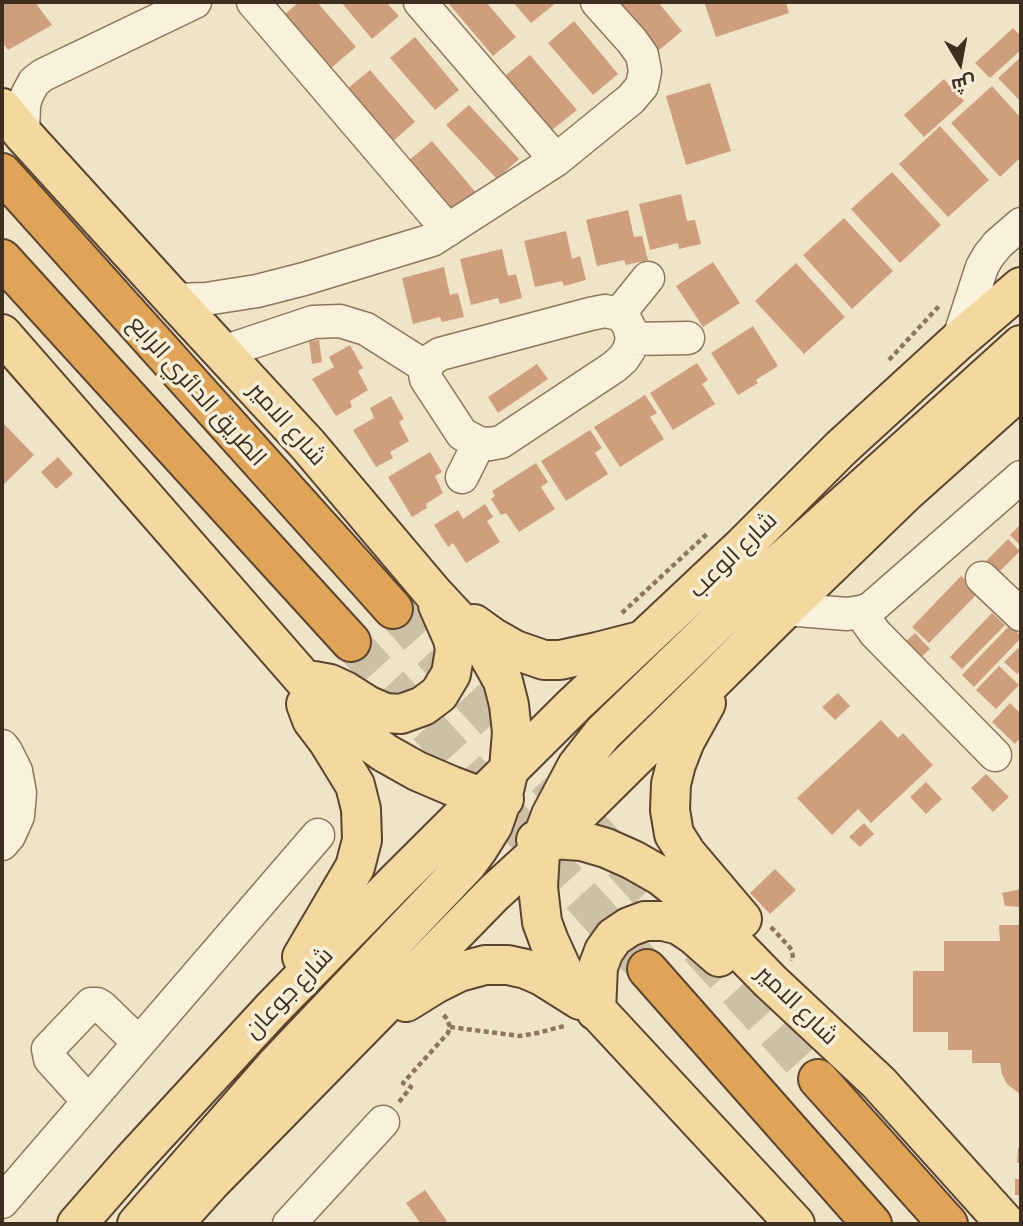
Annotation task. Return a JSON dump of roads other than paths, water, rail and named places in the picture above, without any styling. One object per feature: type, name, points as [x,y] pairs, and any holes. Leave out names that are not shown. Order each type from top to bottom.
[{"type":"highway","name":"الطريق الدائري الرابع","points":[[2,173],[393,609]]},
{"type":"highway","points":[[2,259],[351,642]]},
{"type":"highway","points":[[647,969],[872,1224]]},
{"type":"highway","name":"شارع الامير","points":[[818,1079],[948,1224]]},
{"type":"main road","name":"شارع الامير","points":[[13,121],[308,445],[433,593],[485,649],[503,681],[512,732],[498,788]]},
{"type":"main road","name":"شارع الوعب","points":[[498,788],[575,704],[631,628],[744,545],[841,448],[1021,287]]},
{"type":"main road","points":[[2,334],[302,678],[354,731],[385,753],[417,771],[498,788],[532,799],[587,786],[639,754]]},
{"type":"main road","points":[[579,1013],[542,922],[538,887],[551,815],[577,766],[603,733],[762,579],[1021,345]]},
{"type":"main road","points":[[173,1224],[211,1182],[545,843],[906,492],[1021,389]]},
{"type":"main road","points":[[302,678],[330,684],[385,713],[401,714],[423,706],[439,694],[451,674],[456,650],[433,593]]},
{"type":"main road","points":[[433,593],[492,637],[515,650],[544,660],[560,660],[597,652],[631,628]]},
{"type":"main road","points":[[725,668],[685,741],[676,764],[671,784],[670,810],[674,834],[685,853],[746,924],[756,940],[770,981]]},
{"type":"main road","points":[[272,1009],[355,867],[362,840],[355,785],[312,720],[303,693],[302,678]]},
{"type":"main road","points":[[136,1224],[277,1064],[467,864],[493,825],[498,788]]},
{"type":"main road","name":"شارع جوعان","points":[[77,1224],[272,1009],[396,882],[498,788]]},
{"type":"main road","name":"شارع الامير","points":[[396,882],[448,859],[510,842],[582,841],[633,860],[661,876],[691,900],[770,981],[879,1083],[1006,1224]]},
{"type":"main road","points":[[579,1013],[604,951],[614,936],[629,926],[645,921],[663,920],[679,925],[740,972],[770,981]]},
{"type":"main road","points":[[365,1027],[459,972],[485,965],[508,965],[542,976],[795,1224]]},
{"type":"main road","points":[[202,1224],[211,1182]]},
{"type":"street","points":[[13,121],[34,82],[43,75],[195,2]]},
{"type":"street","points":[[253,2],[448,230]]},
{"type":"street","points":[[420,2],[556,160]]},
{"type":"street","points":[[174,300],[232,296],[304,279],[432,240],[556,160],[631,99],[642,86],[645,71],[642,55],[597,2]]},
{"type":"street","name":"شارع الوعب","points":[[958,341],[982,267],[993,249],[1021,224]]},
{"type":"street","points":[[648,278],[625,326],[629,350],[623,359],[501,442],[479,443],[462,434],[428,385],[426,367],[434,357],[605,311],[625,326],[688,338]]},
{"type":"street","points":[[223,352],[313,322],[340,321],[366,329],[426,367]]},
{"type":"street","points":[[462,477],[479,443]]},
{"type":"street","points":[[785,609],[847,614],[870,609],[1021,477]]},
{"type":"street","points":[[948,542],[1000,587]]},
{"type":"street","points":[[860,612],[875,633],[995,755]]},
{"type":"street","points":[[2,746],[16,771],[20,793],[18,816],[9,836],[2,844]]},
{"type":"street","points":[[2,1202],[318,835]]},
{"type":"street","points":[[88,1101],[50,1059],[48,1049],[91,1004],[102,1007],[139,1043]]},
{"type":"street","points":[[289,1224],[383,1122]]},
{"type":"tunnel","points":[[393,609],[818,1079]]},
{"type":"tunnel","points":[[351,642],[647,969]]}]
